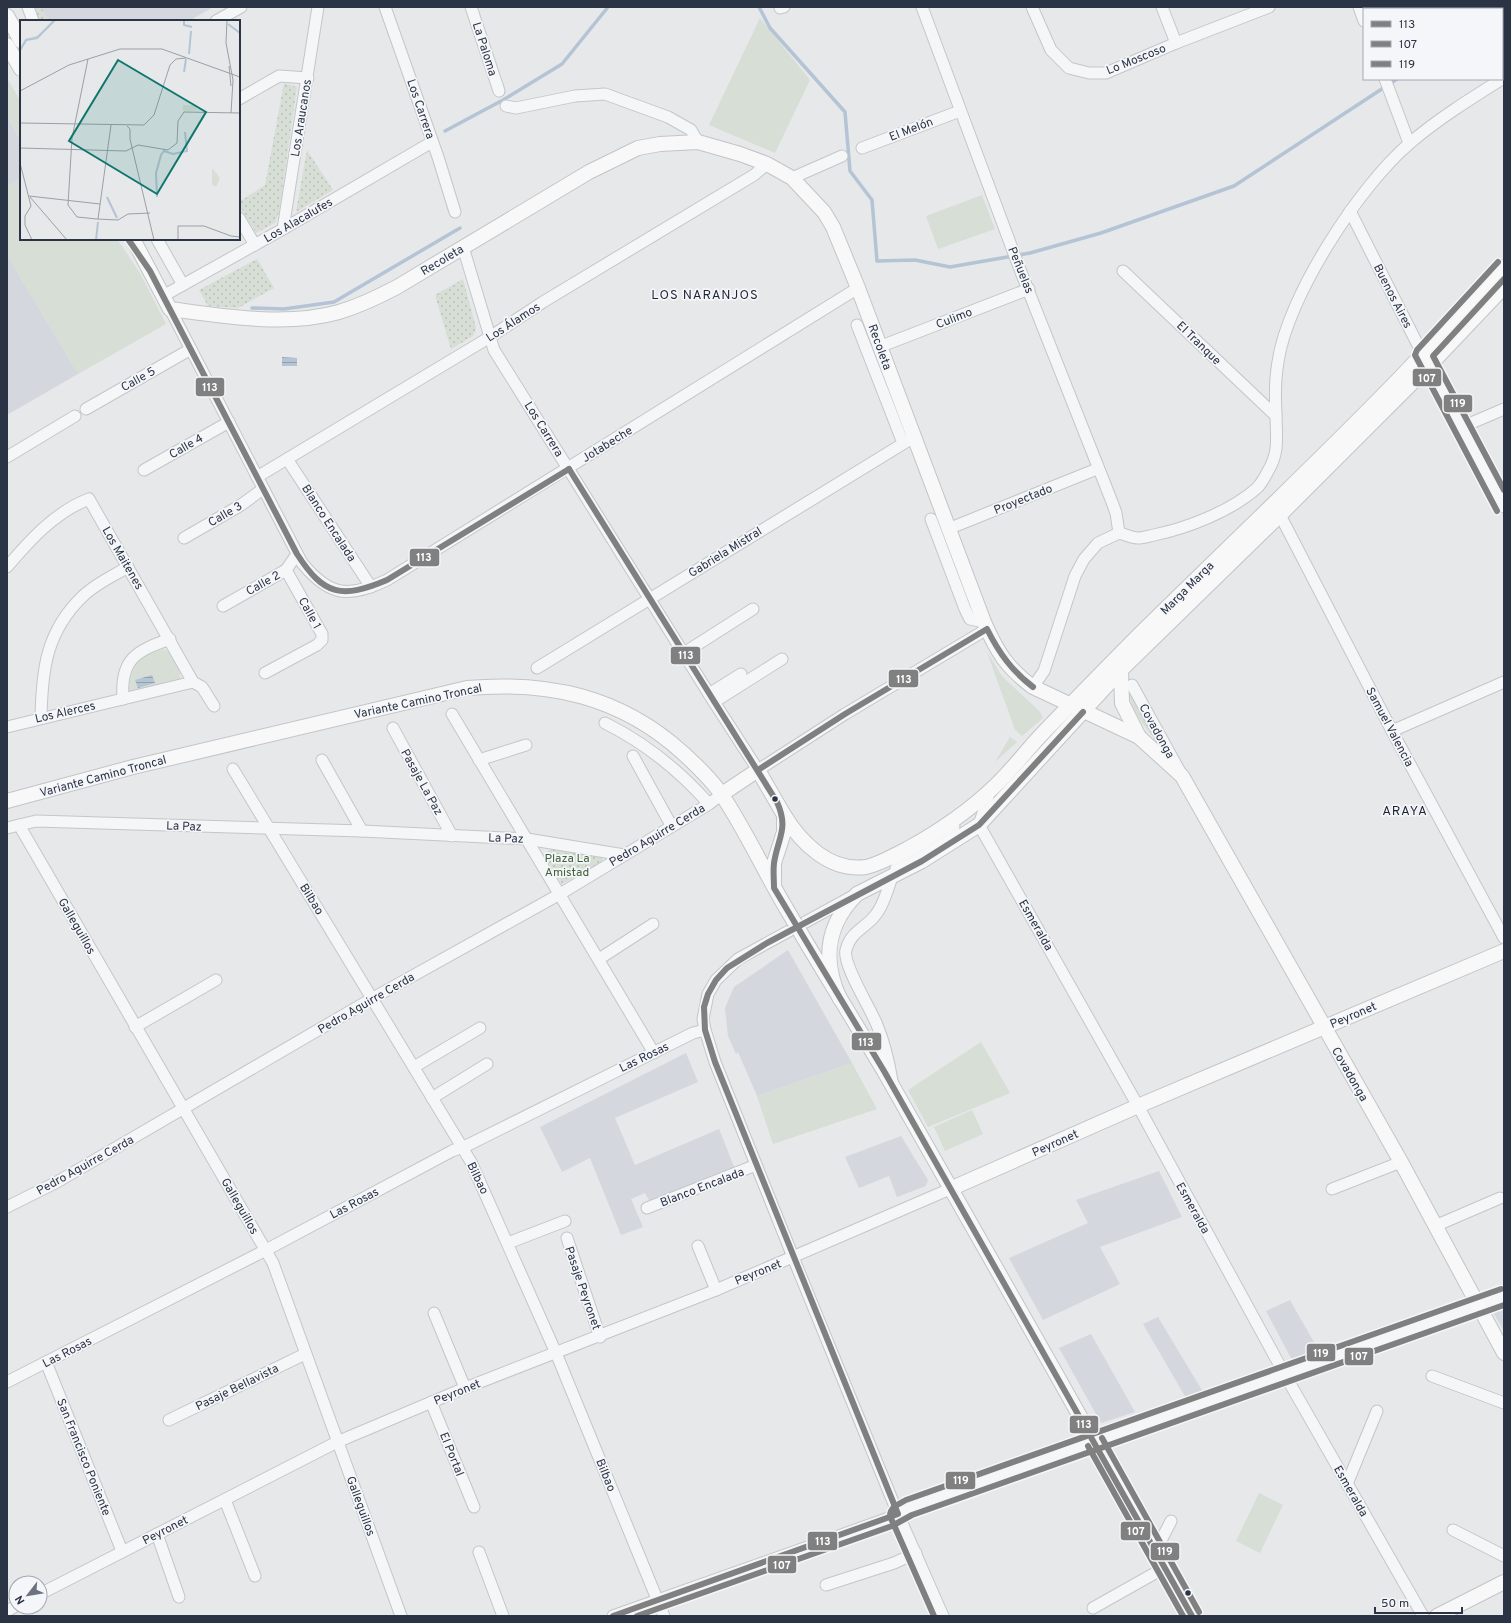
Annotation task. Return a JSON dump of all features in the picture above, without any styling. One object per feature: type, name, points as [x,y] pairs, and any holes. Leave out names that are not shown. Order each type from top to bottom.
[{"type":"main road","points":[[7,16],[20,39]]},
{"type":"main road","points":[[7,45],[20,67]]},
{"type":"main road","name":"Recoleta","points":[[170,309],[277,320],[311,318],[338,312],[368,302],[386,293],[589,172],[638,148],[660,144],[698,142],[731,151],[767,164],[792,178],[824,212],[832,227],[858,288],[879,347],[908,440],[948,529],[986,626],[999,654],[1019,677],[1033,687],[1076,709]]},
{"type":"main road","points":[[129,240],[150,271]]},
{"type":"main road","points":[[133,240],[170,309]]},
{"type":"main road","name":"Marga Marga","points":[[996,785],[1040,736],[1076,709],[1121,670],[1280,516],[1426,360],[1504,266]]},
{"type":"main road","name":"Marga Marga","points":[[857,894],[922,861],[979,825],[1076,709],[1222,553],[1504,287]]},
{"type":"main road","points":[[1121,670],[1122,703],[1139,738]]},
{"type":"main road","name":"Variante Camino Troncal","points":[[7,801],[133,768],[467,688],[501,686],[545,688],[563,691],[612,705],[637,718],[669,740],[700,769],[722,794],[774,888],[840,999]]},
{"type":"main road","name":"Covadonga","points":[[1076,709],[1139,738],[1182,776],[1401,1162],[1504,1352]]},
{"type":"main road","points":[[722,794],[758,770],[796,834],[823,857],[834,863],[850,867],[867,866],[895,855],[934,833],[969,808],[996,785]]},
{"type":"main road","points":[[774,888],[774,863],[784,832],[784,815]]},
{"type":"main road","points":[[857,894],[843,910],[833,929],[830,940],[830,973],[840,999],[893,1087],[1192,1616]]},
{"type":"main road","name":"Peyronet","points":[[950,1189],[1138,1106],[1504,951]]},
{"type":"main road","points":[[1436,1616],[1504,1582]]},
{"type":"street","points":[[28,7],[33,20]]},
{"type":"street","points":[[218,20],[241,7]]},
{"type":"street","name":"Los Araucanos","points":[[283,229],[318,7]]},
{"type":"street","name":"Los Carrera","points":[[385,7],[455,212]]},
{"type":"street","name":"La Paloma","points":[[470,7],[499,91]]},
{"type":"street","name":"Peñuelas","points":[[922,7],[1019,267],[1029,289],[1097,469],[1116,513],[1119,533]]},
{"type":"street","name":"Lo Moscoso","points":[[1032,7],[1051,50],[1069,68],[1089,73],[1106,73],[1176,43],[1269,7]]},
{"type":"street","points":[[1162,7],[1176,43]]},
{"type":"street","points":[[1359,7],[1363,18]]},
{"type":"street","points":[[240,98],[279,76],[308,78]]},
{"type":"street","points":[[1385,80],[1409,143]]},
{"type":"street","points":[[1033,687],[1044,671],[1078,570],[1084,559],[1098,543],[1119,533],[1138,538],[1176,530],[1236,504],[1258,487],[1268,471],[1275,455],[1277,442],[1276,416],[1278,361],[1285,333],[1310,277],[1350,211],[1378,176],[1409,143],[1447,115],[1500,80]]},
{"type":"street","points":[[506,106],[516,108],[575,96],[605,94],[668,117],[691,130],[698,142]]},
{"type":"street","name":"El Melón","points":[[862,148],[960,111]]},
{"type":"street","name":"Los Alacalufes","points":[[163,296],[283,229],[432,142]]},
{"type":"street","points":[[792,178],[842,156]]},
{"type":"street","name":"Los Álamos","points":[[257,477],[490,337],[543,302],[754,175],[767,164]]},
{"type":"street","name":"Buenos Aires","points":[[1350,211],[1426,360],[1504,507]]},
{"type":"street","points":[[240,220],[255,245]]},
{"type":"street","points":[[158,240],[183,285]]},
{"type":"street","name":"Los Carrera","points":[[463,247],[494,350],[651,599],[711,698],[758,770]]},
{"type":"street","name":"El Tranque","points":[[1123,270],[1276,416]]},
{"type":"street","name":"Jotabeche","points":[[170,309],[297,554],[313,577],[325,586],[342,592],[371,588],[387,580],[569,469],[858,288]]},
{"type":"street","name":"Culimo","points":[[879,347],[1029,289]]},
{"type":"street","name":"Recoleta","points":[[857,325],[908,440]]},
{"type":"street","name":"Calle 5","points":[[86,409],[191,349]]},
{"type":"street","points":[[1462,427],[1504,409]]},
{"type":"street","points":[[7,457],[75,416]]},
{"type":"street","name":"Calle 4","points":[[144,470],[229,422]]},
{"type":"street","name":"Gabriela Mistral","points":[[537,668],[908,440]]},
{"type":"street","name":"Blanco Encalada","points":[[287,459],[371,588]]},
{"type":"street","name":"Proyectado","points":[[948,529],[1097,469]]},
{"type":"street","name":"Calle 3","points":[[184,538],[241,505],[264,489]]},
{"type":"street","name":"Los Maitenes","points":[[7,567],[26,544],[51,521],[89,499],[194,682],[202,686],[214,706]]},
{"type":"street","name":"Samuel Valencia","points":[[1280,516],[1392,731],[1504,938]]},
{"type":"street","points":[[931,519],[970,619],[986,626]]},
{"type":"street","name":"Calle 2","points":[[223,606],[286,570],[297,554]]},
{"type":"street","points":[[41,717],[43,672],[47,653],[62,624],[82,597],[94,587],[128,567]]},
{"type":"street","name":"Calle 1","points":[[265,673],[317,645],[322,640],[322,634],[286,570]]},
{"type":"street","points":[[684,653],[753,609]]},
{"type":"street","points":[[758,770],[986,626]]},
{"type":"street","points":[[123,699],[123,676],[132,659],[139,652],[170,639]]},
{"type":"street","points":[[711,698],[782,659]]},
{"type":"street","points":[[711,698],[741,674]]},
{"type":"street","name":"Los Alerces","points":[[7,727],[41,717],[194,682]]},
{"type":"street","points":[[1392,731],[1504,682]]},
{"type":"street","name":"Covadonga","points":[[1132,685],[1182,776]]},
{"type":"street","points":[[452,714],[654,1053]]},
{"type":"street","points":[[605,723],[632,737],[653,751],[695,788],[709,804]]},
{"type":"street","name":"Pasaje La Paz","points":[[393,728],[452,836]]},
{"type":"street","points":[[479,760],[526,745]]},
{"type":"street","points":[[633,756],[671,825]]},
{"type":"street","points":[[322,760],[362,831]]},
{"type":"street","name":"Bilbao","points":[[233,769],[471,1162],[556,1353],[664,1616]]},
{"type":"street","name":"Marga Marga","points":[[943,1616],[898,1514],[793,1258],[715,1062],[705,1030],[704,1007],[708,994],[716,980],[727,968],[767,943],[857,894],[967,819],[988,798],[996,785]]},
{"type":"street","name":"Pedro Aguirre Cerda","points":[[7,1207],[57,1182],[184,1110],[373,998],[560,894],[671,825],[709,804],[722,794]]},
{"type":"street","points":[[979,825],[988,798]]},
{"type":"street","name":"La Paz","points":[[7,828],[36,821],[362,831],[527,839],[624,855]]},
{"type":"street","name":"Galleguillos","points":[[19,825],[135,1027],[266,1250],[275,1268],[401,1616]]},
{"type":"street","name":"Esmeralda","points":[[979,825],[1138,1106],[1285,1375],[1423,1616]]},
{"type":"street","points":[[892,877],[880,908],[873,918],[854,933],[848,944],[845,956],[849,968],[877,1025],[889,1065],[893,1087]]},
{"type":"street","points":[[599,959],[653,924]]},
{"type":"street","points":[[135,1027],[216,980]]},
{"type":"street","points":[[414,1067],[480,1028]]},
{"type":"street","name":"Las Rosas","points":[[7,1382],[462,1148],[693,1033],[705,1030]]},
{"type":"street","points":[[432,1098],[487,1064]]},
{"type":"street","points":[[1332,1189],[1401,1162]]},
{"type":"street","name":"Blanco Encalada","points":[[647,1208],[756,1166]]},
{"type":"street","name":"Peyronet","points":[[48,1590],[337,1442],[465,1388],[600,1337],[716,1290],[950,1189]]},
{"type":"street","points":[[1436,1226],[1500,1198]]},
{"type":"street","points":[[508,1243],[564,1221]]},
{"type":"street","name":"Pasaje Peyronet","points":[[567,1238],[600,1337]]},
{"type":"street","points":[[698,1246],[716,1290]]},
{"type":"street","points":[[612,1616],[898,1514],[909,1508],[1504,1297]]},
{"type":"street","points":[[434,1313],[465,1388]]},
{"type":"street","name":"Pasaje Bellavista","points":[[169,1420],[305,1354]]},
{"type":"street","name":"San Francisco Poniente","points":[[46,1362],[122,1551]]},
{"type":"street","points":[[1432,1376],[1504,1403]]},
{"type":"street","name":"El Portal","points":[[431,1402],[474,1507]]},
{"type":"street","points":[[1347,1484],[1377,1411]]},
{"type":"street","points":[[225,1500],[255,1576]]},
{"type":"street","points":[[1155,1552],[1171,1520]]},
{"type":"street","points":[[1453,1530],[1504,1556]]},
{"type":"street","points":[[157,1534],[179,1597]]},
{"type":"street","points":[[479,1552],[503,1616]]},
{"type":"street","points":[[826,1585],[894,1563],[916,1554]]},
{"type":"street","points":[[1093,1608],[1164,1568]]},
{"type":"shaded area","points":[[41,7],[213,7],[191,20],[48,20]]},
{"type":"shaded area","points":[[7,117],[20,139],[20,179],[7,186]]},
{"type":"shaded area","points":[[7,255],[78,374],[7,415]]},
{"type":"shaded area","points":[[788,950],[852,1063],[757,1096],[738,1052],[736,1054],[728,1036],[725,1008],[734,987]]},
{"type":"shaded area","points":[[686,1053],[698,1082],[615,1118],[635,1165],[719,1129],[735,1169],[650,1202],[645,1193],[631,1199],[643,1227],[621,1235],[590,1158],[562,1172],[540,1127]]},
{"type":"shaded area","points":[[901,1136],[928,1180],[926,1186],[897,1197],[889,1176],[859,1188],[845,1157]]},
{"type":"shaded area","points":[[1159,1171],[1182,1217],[1100,1247],[1120,1284],[1043,1320],[1009,1258],[1088,1223],[1076,1200]]},
{"type":"shaded area","points":[[1290,1300],[1319,1351],[1294,1360],[1291,1358],[1266,1311]]},
{"type":"shaded area","points":[[1504,1307],[1504,1331],[1494,1314],[1496,1310]]},
{"type":"shaded area","points":[[1158,1317],[1203,1392],[1186,1398],[1143,1324]]},
{"type":"shaded area","points":[[1091,1334],[1135,1412],[1101,1423],[1059,1348]]},
{"type":"green space","points":[[35,7],[41,7],[48,20],[35,20],[33,10]]},
{"type":"green space","points":[[760,18],[810,80],[775,153],[709,125]]},
{"type":"green space","points":[[7,78],[20,100],[20,139],[7,117]]},
{"type":"green space","points":[[284,83],[297,87],[279,212],[275,223],[256,233],[240,207],[240,201],[265,185]]},
{"type":"green space","points":[[307,150],[333,190],[296,212]]},
{"type":"green space","points":[[20,179],[20,240],[118,240],[140,273],[166,324],[78,374],[7,255],[7,186]]},
{"type":"green space","points":[[982,195],[995,229],[938,249],[926,216]]},
{"type":"green space","points":[[257,259],[274,288],[238,308],[208,306],[199,290]]},
{"type":"green space","points":[[463,279],[476,328],[473,336],[451,349],[435,295]]},
{"type":"green space","points":[[164,649],[175,659],[180,671],[181,682],[131,693],[129,689],[130,680],[135,666],[143,657]]},
{"type":"green space","points":[[987,652],[1002,676],[1040,712],[1043,718],[1022,736],[1015,730]]},
{"type":"green space","points":[[1129,684],[1157,734],[1152,736],[1135,712],[1130,699]]},
{"type":"green space","points":[[1010,737],[1017,742],[995,762]]},
{"type":"green space","name":"Plaza La Amistad","points":[[551,849],[600,855],[603,861],[562,884],[544,854]]},
{"type":"green space","points":[[981,1042],[1010,1093],[928,1127],[908,1090]]},
{"type":"green space","points":[[852,1063],[877,1109],[773,1144],[757,1096]]},
{"type":"green space","points":[[972,1110],[983,1134],[945,1151],[934,1127]]},
{"type":"green space","points":[[1259,1493],[1283,1505],[1260,1553],[1236,1541]]},
{"type":"water","points":[[282,357],[297,358],[297,366],[282,366]]},
{"type":"water","points":[[152,675],[155,683],[138,688],[135,680]]},
{"type":"waterway","points":[[445,131],[503,100],[562,64],[608,7]]},
{"type":"waterway","points":[[759,7],[770,28],[845,112],[850,171],[872,200],[877,261],[915,260],[950,267],[1030,253],[1101,233],[1234,186],[1395,80]]},
{"type":"waterway","points":[[252,308],[284,309],[334,302],[460,228]]},
{"type":"transit line","name":"113","points":[[129,240],[150,271],[297,554],[307,568],[325,586],[335,590],[358,590],[387,580],[569,469]]},
{"type":"transit line","name":"107","points":[[1497,511],[1415,355],[1417,350],[1498,262]]},
{"type":"transit line","name":"119","points":[[1504,279],[1433,356],[1504,490]]},
{"type":"transit line","name":"113","points":[[569,469],[777,802],[782,819],[782,833],[774,863],[774,888],[884,1071],[1192,1616]]},
{"type":"transit line","name":"113","points":[[758,770],[845,714],[987,629],[996,646],[1007,661],[1019,675],[1033,687]]},
{"type":"transit line","name":"113","points":[[613,1616],[898,1514],[715,1062],[705,1030],[704,1007],[708,994],[716,980],[727,968],[767,943],[922,861],[979,825],[1083,712]]},
{"type":"transit line","name":"119","points":[[934,1616],[890,1516],[893,1508],[898,1504],[1501,1289]]},
{"type":"transit line","name":"107","points":[[637,1616],[892,1526],[912,1515],[1504,1305]]},
{"type":"transit line","name":"119","points":[[1102,1438],[1199,1612]]},
{"type":"transit line","name":"107","points":[[1088,1446],[1183,1616]]},
{"type":"district","name":"LOS NARANJOS","points":[[705,294]]},
{"type":"district","name":"ARAYA","points":[[1405,810]]}]
